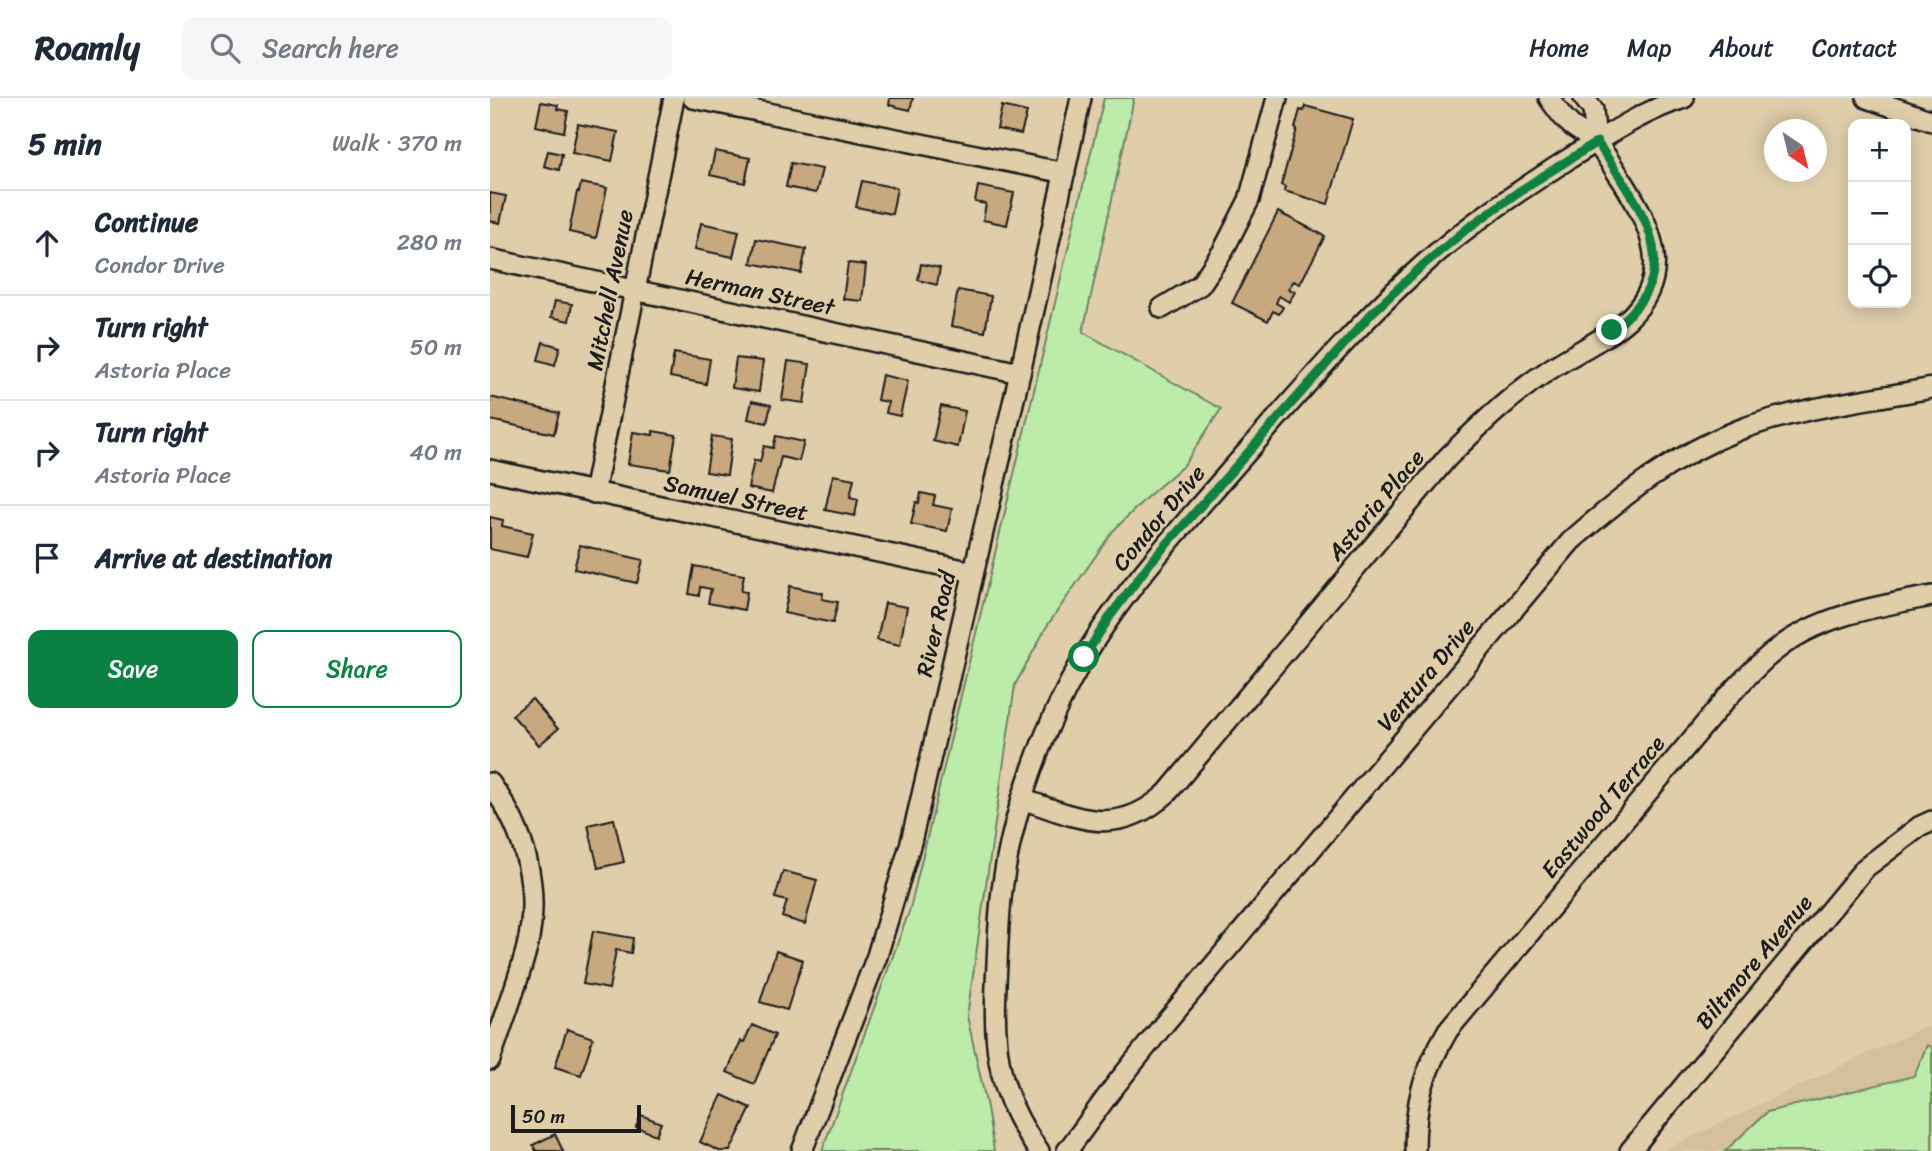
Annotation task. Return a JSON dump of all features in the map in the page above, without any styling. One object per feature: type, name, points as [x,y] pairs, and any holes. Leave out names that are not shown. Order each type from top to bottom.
[{"type":"street","name":"Mitchell Avenue","points":[[594,493],[674,98]]},
{"type":"street","points":[[693,98],[1065,173]]},
{"type":"street","name":"River Road","points":[[803,1151],[877,956],[911,842],[1081,98]]},
{"type":"street","points":[[1162,308],[1200,285],[1223,251],[1249,200],[1277,98]]},
{"type":"street","name":"Astoria Place","points":[[1022,799],[1084,820],[1102,822],[1142,812],[1155,804],[1447,458],[1493,412],[1528,384],[1628,318],[1642,302],[1655,271],[1655,254],[1639,207],[1597,142],[1570,124],[1549,98]]},
{"type":"street","name":"Astoria Place","points":[[1584,98],[1593,110],[1597,142]]},
{"type":"street","name":"Condor Drive","points":[[1039,1151],[1009,1100],[1000,1072],[995,1035],[996,989],[1003,888],[1022,799],[1031,768],[1071,680],[1111,615],[1150,563],[1371,314],[1423,265],[1521,190],[1644,115],[1684,98]]},
{"type":"street","points":[[1867,98],[1932,121]]},
{"type":"street","name":"Herman Street","points":[[490,259],[1020,373]]},
{"type":"street","name":"Ventura Drive","points":[[1067,1151],[1165,1023],[1579,533],[1648,478],[1678,459],[1730,434],[1820,408],[1932,388]]},
{"type":"street","name":"Samuel Street","points":[[490,470],[973,572]]},
{"type":"street","name":"Eastwood Terrace","points":[[1415,1151],[1416,1112],[1424,1077],[1448,1030],[1726,699],[1759,665],[1795,637],[1854,612],[1932,596]]},
{"type":"street","points":[[490,783],[514,821],[524,847],[532,901],[527,948],[490,1060]]},
{"type":"street","name":"Biltmore Avenue","points":[[1630,1151],[1865,868],[1919,827],[1932,821]]},
{"type":"shaded area","points":[[1932,1023],[1932,1151],[1662,1151]]},
{"type":"green space","points":[[1104,98],[1134,98],[1083,332],[1221,409],[1184,465],[1113,531],[1047,626],[1015,685],[967,1016],[994,1151],[822,1151],[910,909]]},
{"type":"green space","points":[[1927,1045],[1932,1048],[1932,1151],[1725,1151],[1767,1112],[1914,1076]]},
{"type":"building","points":[[890,98],[913,98],[910,110],[889,105]]},
{"type":"building","points":[[541,102],[558,105],[557,109],[568,111],[564,132],[536,126]]},
{"type":"building","points":[[1002,106],[1027,112],[1021,134],[997,129]]},
{"type":"building","points":[[1305,106],[1353,119],[1328,204],[1284,191],[1285,187],[1281,185],[1300,110],[1304,111]]},
{"type":"building","points":[[578,124],[618,132],[612,161],[572,153]]},
{"type":"building","points":[[548,151],[562,154],[559,170],[544,166]]},
{"type":"building","points":[[715,151],[750,158],[745,183],[710,175]]},
{"type":"building","points":[[791,163],[822,169],[816,193],[786,187]]},
{"type":"building","points":[[862,181],[897,188],[892,214],[856,207]]},
{"type":"building","points":[[581,183],[607,188],[596,238],[569,232]]},
{"type":"building","points":[[978,186],[1014,193],[1007,225],[983,220],[986,204],[975,202]]},
{"type":"building","points":[[490,193],[506,196],[500,223],[490,221]]},
{"type":"building","points":[[1278,212],[1325,236],[1300,284],[1293,281],[1288,289],[1295,292],[1289,302],[1279,296],[1276,303],[1283,307],[1279,314],[1273,311],[1268,321],[1232,303]]},
{"type":"building","points":[[701,223],[739,231],[733,257],[695,249]]},
{"type":"building","points":[[756,239],[806,249],[801,273],[751,263]]},
{"type":"building","points":[[848,263],[866,265],[862,301],[843,299]]},
{"type":"building","points":[[921,264],[940,268],[937,285],[918,280]]},
{"type":"building","points":[[958,290],[991,296],[985,332],[951,326]]},
{"type":"building","points":[[555,301],[572,304],[569,321],[551,317]]},
{"type":"building","points":[[543,342],[560,347],[555,365],[538,360]]},
{"type":"building","points":[[674,353],[710,359],[706,384],[670,377]]},
{"type":"building","points":[[736,358],[763,361],[759,392],[732,388]]},
{"type":"building","points":[[788,361],[810,364],[804,403],[782,400]]},
{"type":"building","points":[[882,375],[908,381],[900,416],[886,413],[888,402],[877,400]]},
{"type":"building","points":[[490,397],[559,413],[554,434],[490,420]]},
{"type":"building","points":[[752,401],[771,405],[767,423],[748,419]]},
{"type":"building","points":[[941,406],[965,411],[958,447],[933,441]]},
{"type":"building","points":[[653,431],[676,435],[670,470],[628,464],[633,432],[653,435]]},
{"type":"building","points":[[712,436],[732,439],[727,475],[706,472]]},
{"type":"building","points":[[776,436],[804,442],[799,461],[781,457],[772,493],[748,488],[754,460],[760,462],[764,446],[773,448]]},
{"type":"building","points":[[833,475],[854,479],[850,497],[858,499],[855,516],[825,510]]},
{"type":"building","points":[[921,493],[935,496],[933,505],[952,509],[947,531],[911,524]]},
{"type":"building","points":[[490,517],[503,520],[502,526],[533,533],[527,557],[490,549]]},
{"type":"building","points":[[580,545],[643,560],[637,583],[574,569]]},
{"type":"building","points":[[694,566],[744,575],[741,591],[747,592],[744,610],[708,603],[711,589],[700,587],[699,596],[689,594]]},
{"type":"building","points":[[790,586],[823,593],[822,599],[838,602],[833,623],[784,613]]},
{"type":"building","points":[[885,603],[907,607],[900,645],[877,640]]},
{"type":"building","points":[[532,699],[558,729],[539,745],[512,715]]},
{"type":"building","points":[[614,819],[624,862],[598,868],[588,825]]},
{"type":"building","points":[[783,871],[817,880],[805,924],[782,917],[787,901],[775,898]]},
{"type":"building","points":[[593,931],[633,938],[631,953],[616,950],[609,989],[583,984]]},
{"type":"building","points":[[776,951],[803,960],[787,1010],[760,1002]]},
{"type":"building","points":[[752,1025],[775,1035],[754,1084],[727,1072],[741,1041],[744,1042]]},
{"type":"building","points":[[567,1029],[593,1038],[581,1075],[555,1067]]},
{"type":"building","points":[[722,1095],[751,1108],[730,1151],[719,1151],[700,1142]]},
{"type":"building","points":[[641,1115],[661,1123],[656,1135],[636,1127]]},
{"type":"building","points":[[555,1134],[563,1151],[536,1151],[533,1145]]},
{"type":"route","points":[[1084,657],[1150,563],[1371,314],[1423,265],[1468,228],[1521,190],[1597,142],[1639,207],[1655,254],[1655,271],[1642,302],[1628,318],[1612,330]]}]
